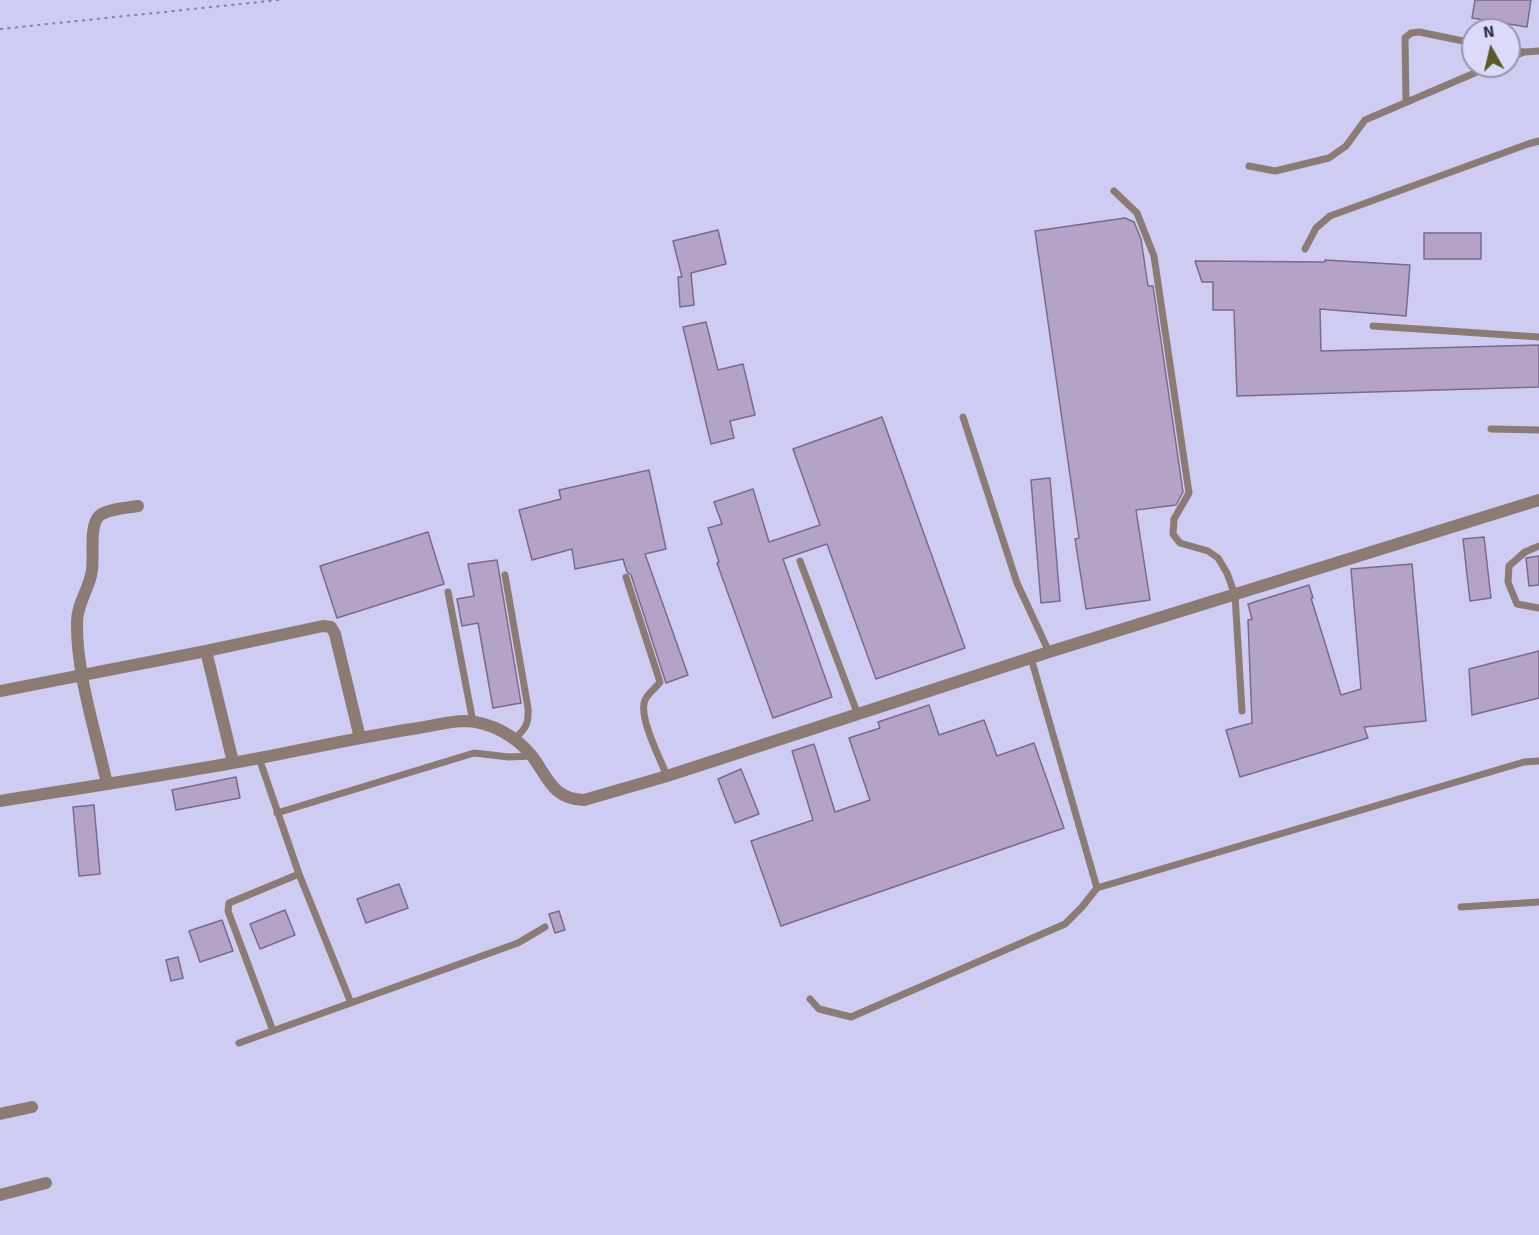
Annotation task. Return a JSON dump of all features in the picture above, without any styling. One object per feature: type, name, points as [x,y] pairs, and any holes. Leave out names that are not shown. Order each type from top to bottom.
[{"type":"street","points":[[0,801],[465,721],[492,726],[514,739],[532,756],[542,775],[559,793],[573,799],[584,800],[667,776],[1049,652],[1539,500]]},
{"type":"street","points":[[107,784],[82,675],[76,622],[78,610],[92,573],[93,528],[96,520],[101,514],[138,506]]},
{"type":"street","points":[[0,691],[323,626],[331,627],[335,633],[360,738]]},
{"type":"street","points":[[206,651],[233,762]]},
{"type":"street","points":[[0,1114],[32,1107]]},
{"type":"street","points":[[0,1195],[46,1183]]},
{"type":"lane","points":[[1406,101],[1405,38],[1411,33],[1419,32],[1461,41]]},
{"type":"lane","points":[[1521,52],[1539,51]]},
{"type":"lane","points":[[1248,166],[1275,171],[1329,158],[1346,146],[1365,120],[1462,78]]},
{"type":"lane","points":[[1305,249],[1316,228],[1330,216],[1539,141]]},
{"type":"lane","points":[[1114,191],[1137,213],[1154,256],[1189,493],[1174,519],[1173,534],[1180,543],[1208,551],[1218,558],[1227,573],[1235,595],[1242,711]]},
{"type":"lane","points":[[1373,326],[1539,337]]},
{"type":"lane","points":[[963,417],[1017,583],[1049,652]]},
{"type":"lane","points":[[1491,429],[1539,430]]},
{"type":"lane","points":[[1539,546],[1525,552],[1509,566],[1508,582],[1517,604],[1539,609]]},
{"type":"lane","points":[[800,561],[858,715]]},
{"type":"lane","points":[[505,575],[529,723],[514,739]]},
{"type":"lane","points":[[626,577],[660,682],[646,696],[642,708],[667,776]]},
{"type":"lane","points":[[448,592],[473,723]]},
{"type":"lane","points":[[1031,658],[1097,888]]},
{"type":"lane","points":[[277,813],[474,753],[509,757],[532,756]]},
{"type":"lane","points":[[259,758],[299,874],[351,1003]]},
{"type":"lane","points":[[810,999],[819,1009],[850,1017],[1065,924],[1097,888],[1524,762],[1539,760]]},
{"type":"lane","points":[[273,1031],[228,911],[229,903],[299,874]]},
{"type":"lane","points":[[1461,907],[1539,902]]},
{"type":"lane","points":[[239,1043],[518,943],[545,927]]},
{"type":"path","points":[[0,29],[279,0]]},
{"type":"building","points":[[1475,0],[1531,0],[1527,27],[1521,26],[1521,18],[1472,18]]},
{"type":"building","points":[[1125,218],[1134,222],[1141,239],[1148,286],[1153,286],[1183,492],[1176,505],[1136,510],[1150,600],[1086,609],[1075,539],[1079,538],[1035,231]]},
{"type":"building","points":[[718,230],[726,264],[691,273],[694,305],[680,307],[678,277],[682,277],[673,241]]},
{"type":"building","points":[[1424,233],[1481,233],[1481,259],[1424,259]]},
{"type":"building","points":[[1325,260],[1410,265],[1406,316],[1320,309],[1321,351],[1539,345],[1539,387],[1237,396],[1234,310],[1213,310],[1213,282],[1202,282],[1195,261],[1325,262]]},
{"type":"building","points":[[706,322],[718,370],[743,364],[755,415],[730,421],[734,438],[711,444],[683,327]]},
{"type":"building","points":[[882,417],[965,648],[876,679],[827,544],[783,559],[832,697],[773,718],[717,563],[719,562],[708,528],[722,524],[714,502],[753,489],[769,542],[820,525],[793,449]]},
{"type":"building","points":[[649,470],[666,549],[645,554],[688,675],[666,683],[631,575],[627,572],[623,559],[575,569],[572,549],[532,560],[519,510],[561,499],[559,490]]},
{"type":"building","points":[[1050,478],[1060,601],[1041,603],[1031,480]]},
{"type":"building","points":[[428,532],[444,584],[337,618],[320,566]]},
{"type":"building","points":[[1484,537],[1491,598],[1470,601],[1463,539]]},
{"type":"building","points":[[1539,556],[1539,585],[1529,586],[1526,558]]},
{"type":"building","points":[[497,560],[521,703],[493,708],[478,623],[462,626],[457,599],[474,596],[468,564]]},
{"type":"building","points":[[1412,564],[1426,721],[1364,727],[1368,738],[1240,777],[1226,730],[1252,723],[1248,620],[1252,619],[1248,604],[1309,585],[1341,695],[1361,689],[1351,569]]},
{"type":"building","points":[[1539,651],[1539,698],[1472,715],[1469,669]]},
{"type":"building","points":[[929,705],[939,735],[984,720],[997,756],[1034,743],[1064,828],[781,926],[751,841],[813,820],[792,751],[814,744],[835,812],[870,800],[849,738],[880,728],[878,722]]},
{"type":"building","points":[[741,769],[759,814],[735,823],[718,779]]},
{"type":"building","points":[[236,777],[240,798],[176,810],[172,790]]},
{"type":"building","points":[[94,805],[100,874],[79,876],[73,807]]},
{"type":"building","points":[[399,884],[408,908],[366,923],[357,899]]},
{"type":"building","points":[[285,910],[295,935],[260,949],[250,924]]},
{"type":"building","points":[[559,911],[565,930],[555,933],[549,914]]},
{"type":"building","points":[[222,920],[233,951],[200,962],[189,931]]},
{"type":"building","points":[[178,957],[183,978],[171,981],[166,960]]}]
